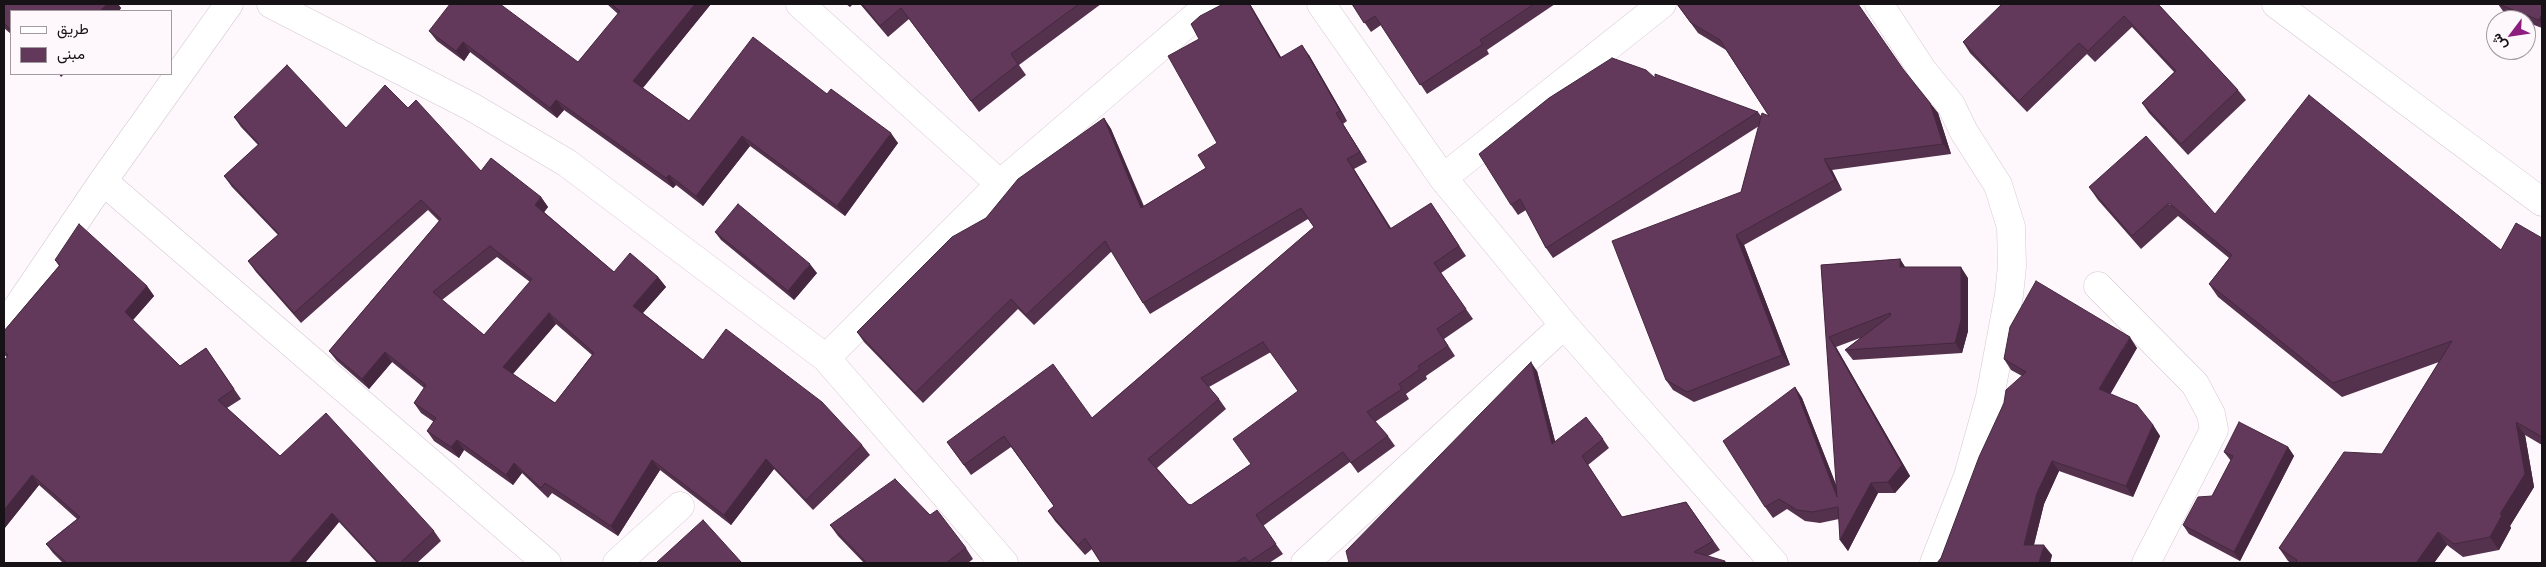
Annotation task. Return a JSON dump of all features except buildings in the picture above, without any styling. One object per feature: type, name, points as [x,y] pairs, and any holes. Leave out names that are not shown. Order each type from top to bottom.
[{"type":"street","points":[[4,327],[103,181],[229,4]]},
{"type":"street","points":[[271,4],[472,107],[567,163],[826,358],[1004,563]]},
{"type":"street","points":[[800,4],[1000,184]]},
{"type":"street","points":[[826,358],[1000,184],[1210,4]]},
{"type":"street","points":[[1321,4],[1443,178],[1564,325],[1774,563]]},
{"type":"street","points":[[1443,178],[1662,4]]},
{"type":"street","points":[[1879,4],[1923,71],[1951,105],[1964,132],[1998,185],[2012,227],[2012,266],[2009,295],[1990,396],[1968,476],[1934,563]]},
{"type":"street","points":[[2276,4],[2542,202]]},
{"type":"street","points":[[103,181],[547,563]]},
{"type":"street","points":[[2098,286],[2195,384],[2211,414],[2214,430],[2146,563]]},
{"type":"street","points":[[1305,563],[1564,325]]},
{"type":"street","points":[[617,563],[680,506]]}]
